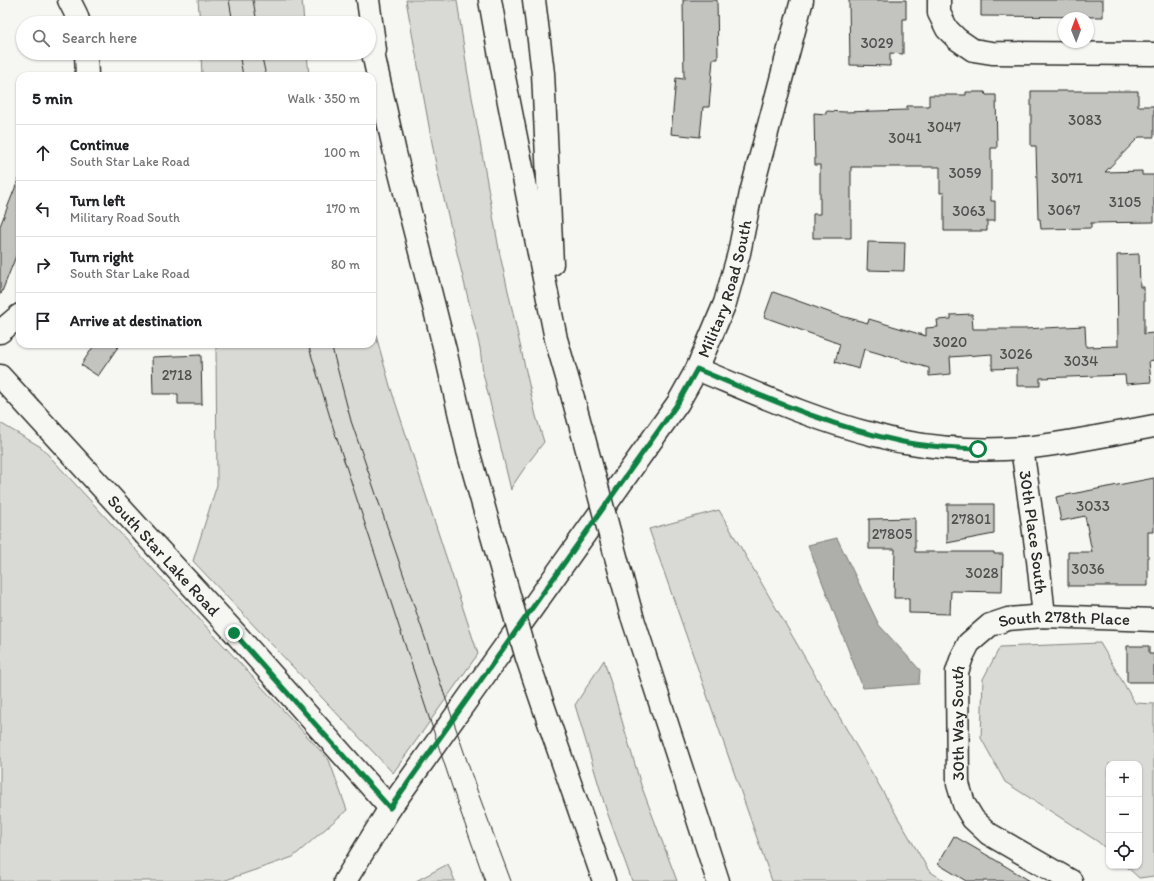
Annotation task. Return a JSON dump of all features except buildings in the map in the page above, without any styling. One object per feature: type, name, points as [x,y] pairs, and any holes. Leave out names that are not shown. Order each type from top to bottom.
[{"type":"main road","points":[[69,0],[77,16]]},
{"type":"main road","points":[[360,0],[364,16]]},
{"type":"main road","points":[[368,0],[370,16]]},
{"type":"main road","points":[[490,0],[556,339],[632,616],[718,881]]},
{"type":"main road","points":[[534,0],[543,73],[556,339]]},
{"type":"main road","name":"Military Road South","points":[[345,881],[390,808],[678,403],[697,369],[725,303],[739,253],[751,193],[802,0]]},
{"type":"main road","points":[[939,0],[939,13],[947,29],[957,39],[973,50],[992,53],[1154,54]]},
{"type":"main road","points":[[86,60],[87,72]]},
{"type":"main road","points":[[375,60],[395,154],[445,350],[468,451],[527,658],[604,881]]},
{"type":"main road","points":[[376,60],[377,69]]},
{"type":"main road","points":[[0,332],[16,318]]},
{"type":"main road","points":[[697,369],[808,414],[852,429],[896,440],[943,448],[1022,448],[1057,444],[1154,426]]},
{"type":"main road","name":"South Star Lake Road","points":[[0,376],[234,633],[390,808]]},
{"type":"main road","name":"30th Place South","points":[[1022,448],[1038,560],[1044,616]]},
{"type":"main road","name":"South 278th Place","points":[[979,634],[990,625],[1008,619],[1044,616],[1154,620]]},
{"type":"main road","name":"30th Way South","points":[[979,634],[969,643],[956,672],[958,784],[964,804],[973,819],[989,834],[1071,881]]},
{"type":"shaded area","points":[[198,0],[302,0],[303,16],[199,16]]},
{"type":"shaded area","points":[[406,0],[457,0],[467,69],[500,255],[536,416],[544,442],[528,463],[511,490],[483,373],[480,348],[437,170]]},
{"type":"shaded area","points":[[201,60],[308,60],[309,72],[202,72]]},
{"type":"shaded area","points":[[376,335],[390,386],[478,654],[393,773],[193,561],[217,485],[216,348],[376,348]]},
{"type":"shaded area","points":[[0,423],[41,447],[329,760],[347,810],[293,857],[223,881],[0,881]]},
{"type":"shaded area","points":[[719,510],[929,871],[945,881],[772,881],[649,529]]},
{"type":"shaded area","points":[[837,538],[879,625],[920,670],[919,684],[863,688],[808,545]]},
{"type":"shaded area","points":[[1100,643],[1135,703],[1154,704],[1154,876],[1139,878],[1129,869],[1142,869],[1142,761],[1106,761],[1106,848],[1097,841],[1005,782],[981,738],[983,679],[1000,647]]},
{"type":"shaded area","points":[[604,660],[641,785],[677,881],[632,881],[606,809],[575,705]]},
{"type":"shaded area","points":[[448,864],[455,881],[416,881]]},
{"type":"tram line","points":[[229,0],[232,16]]},
{"type":"tram line","points":[[253,0],[256,16]]},
{"type":"tram line","points":[[240,60],[242,72]]},
{"type":"tram line","points":[[263,60],[265,72]]},
{"type":"tram line","points":[[309,348],[333,427],[456,799],[485,881]]},
{"type":"tram line","points":[[332,348],[351,421],[477,790],[511,881]]},
{"type":"route","points":[[234,633],[390,808],[678,403],[697,369],[808,414],[852,429],[904,442],[943,448],[978,449]]}]
